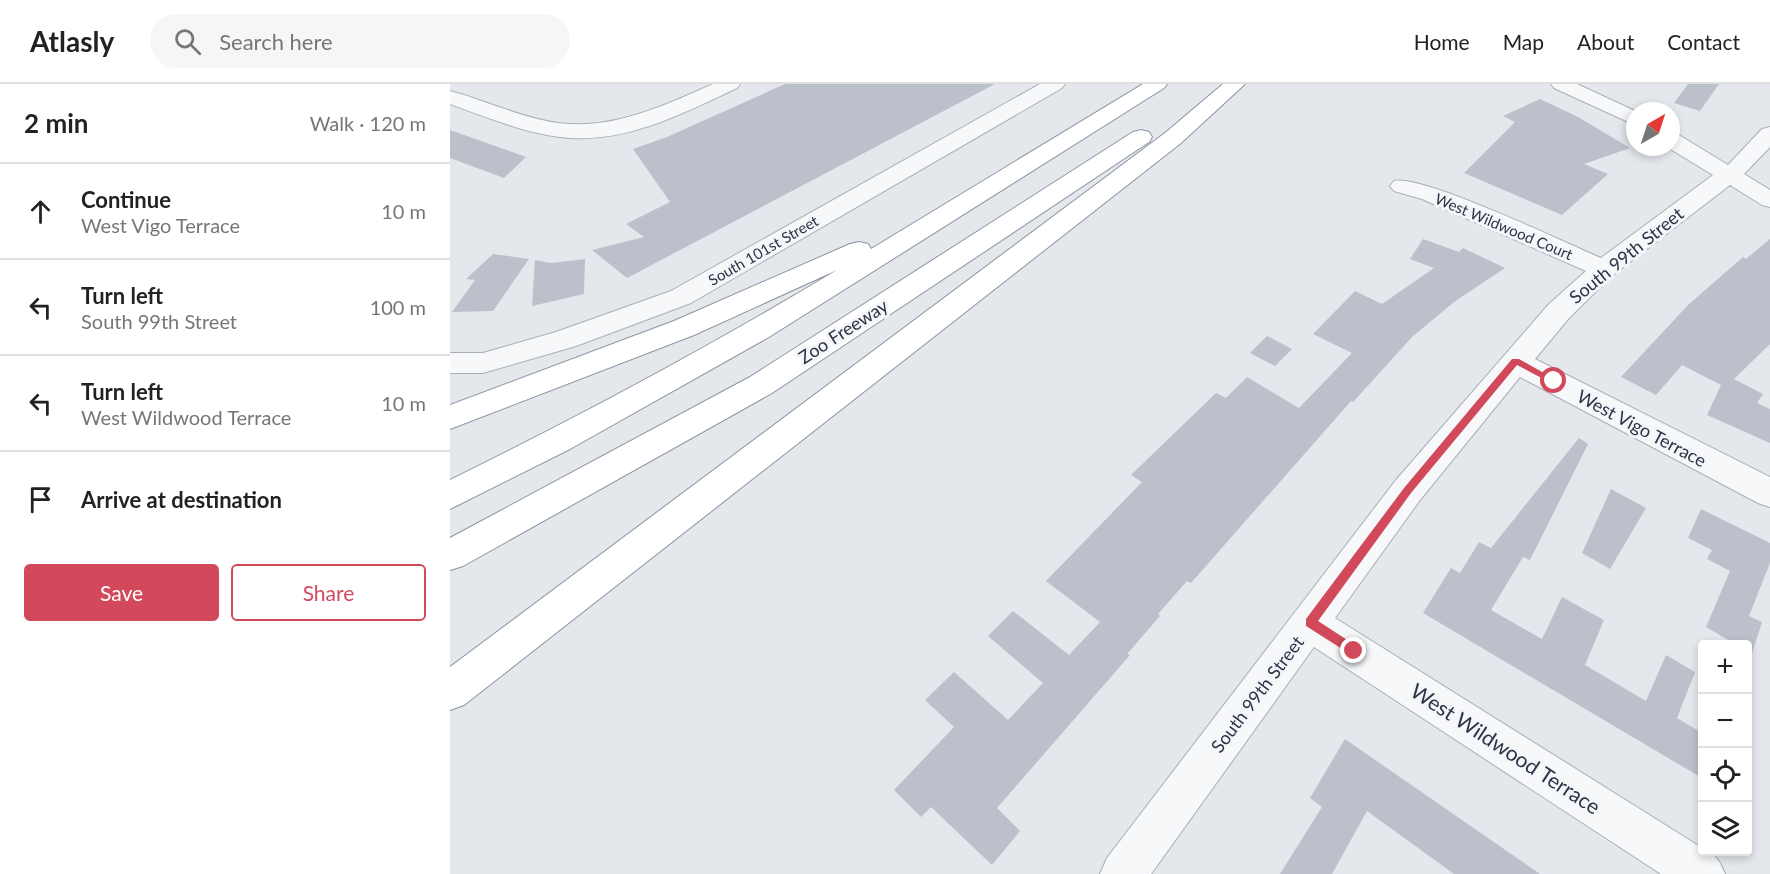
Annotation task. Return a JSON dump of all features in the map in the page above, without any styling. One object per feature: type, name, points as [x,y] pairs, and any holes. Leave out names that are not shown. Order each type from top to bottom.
[{"type":"highway","points":[[450,495],[559,440],[759,330],[1157,84]]},
{"type":"highway","name":"Zoo Freeway","points":[[450,555],[761,385],[1222,84]]},
{"type":"highway","points":[[450,691],[1173,138],[1235,84]]},
{"type":"highway","points":[[450,417],[684,328],[824,264],[950,214]]},
{"type":"street","points":[[450,92],[466,84]]},
{"type":"street","points":[[450,98],[547,129],[581,132],[616,127],[658,116],[730,84]]},
{"type":"street","name":"South 101st Street","points":[[450,363],[483,363],[555,342],[681,297],[1055,84]]},
{"type":"street","points":[[1561,84],[1626,115]]},
{"type":"street","name":"South 99th Street","points":[[1122,874],[1408,490],[1515,361],[1559,311],[1604,269],[1743,164],[1770,134]]},
{"type":"street","points":[[1680,146],[1770,200]]},
{"type":"street","name":"West Wildwood Court","points":[[1402,186],[1430,194],[1604,269]]},
{"type":"street","name":"West Vigo Terrace","points":[[1515,361],[1770,493]]},
{"type":"street","name":"West Wildwood Terrace","points":[[1310,623],[1702,874]]},
{"type":"building","points":[[785,84],[995,84],[627,278],[592,250],[644,237],[626,224],[670,202],[633,149],[667,137]]},
{"type":"building","points":[[1688,84],[1719,84],[1700,111],[1675,102]]},
{"type":"building","points":[[1540,99],[1578,117],[1626,146],[1626,149],[1584,164],[1608,174],[1562,215],[1464,173],[1515,122],[1503,116]]},
{"type":"building","points":[[450,130],[526,157],[504,178],[450,158]]},
{"type":"building","points":[[1423,239],[1459,252],[1463,248],[1505,268],[1454,302],[1412,337],[1353,402],[1351,401],[1191,583],[1187,581],[1158,614],[1160,616],[1127,654],[1130,655],[997,808],[1020,831],[992,865],[931,807],[921,817],[894,790],[954,727],[925,700],[954,672],[1008,720],[1043,683],[988,636],[1013,611],[1069,655],[1100,622],[1046,581],[1142,482],[1131,475],[1216,393],[1226,398],[1247,377],[1299,408],[1352,353],[1313,334],[1355,291],[1382,304],[1434,268],[1410,259]]},
{"type":"building","points":[[1770,239],[1770,344],[1734,379],[1763,394],[1757,403],[1770,409],[1770,443],[1707,415],[1721,385],[1682,365],[1656,395],[1621,377],[1688,305],[1743,257],[1746,259]]},
{"type":"building","points":[[493,254],[529,259],[493,311],[452,312],[475,280],[466,279]]},
{"type":"building","points":[[585,259],[584,294],[532,306],[535,260],[551,263]]},
{"type":"building","points":[[1267,336],[1292,349],[1275,366],[1250,353]]},
{"type":"building","points":[[1579,438],[1588,444],[1530,560],[1523,557],[1491,610],[1542,639],[1562,597],[1604,620],[1585,665],[1646,701],[1666,655],[1695,672],[1677,718],[1698,731],[1698,776],[1423,613],[1451,568],[1460,573],[1479,542],[1491,548]]},
{"type":"building","points":[[1611,489],[1646,508],[1610,569],[1582,553]]},
{"type":"building","points":[[1701,509],[1770,543],[1770,563],[1749,616],[1762,622],[1752,653],[1752,640],[1728,640],[1706,627],[1730,571],[1707,559],[1712,550],[1688,538]]},
{"type":"building","points":[[1345,739],[1540,874],[1454,874],[1367,811],[1332,874],[1280,874],[1322,807],[1310,798]]},
{"type":"route","points":[[1354,651],[1310,623],[1408,490],[1515,361],[1554,381]]}]
